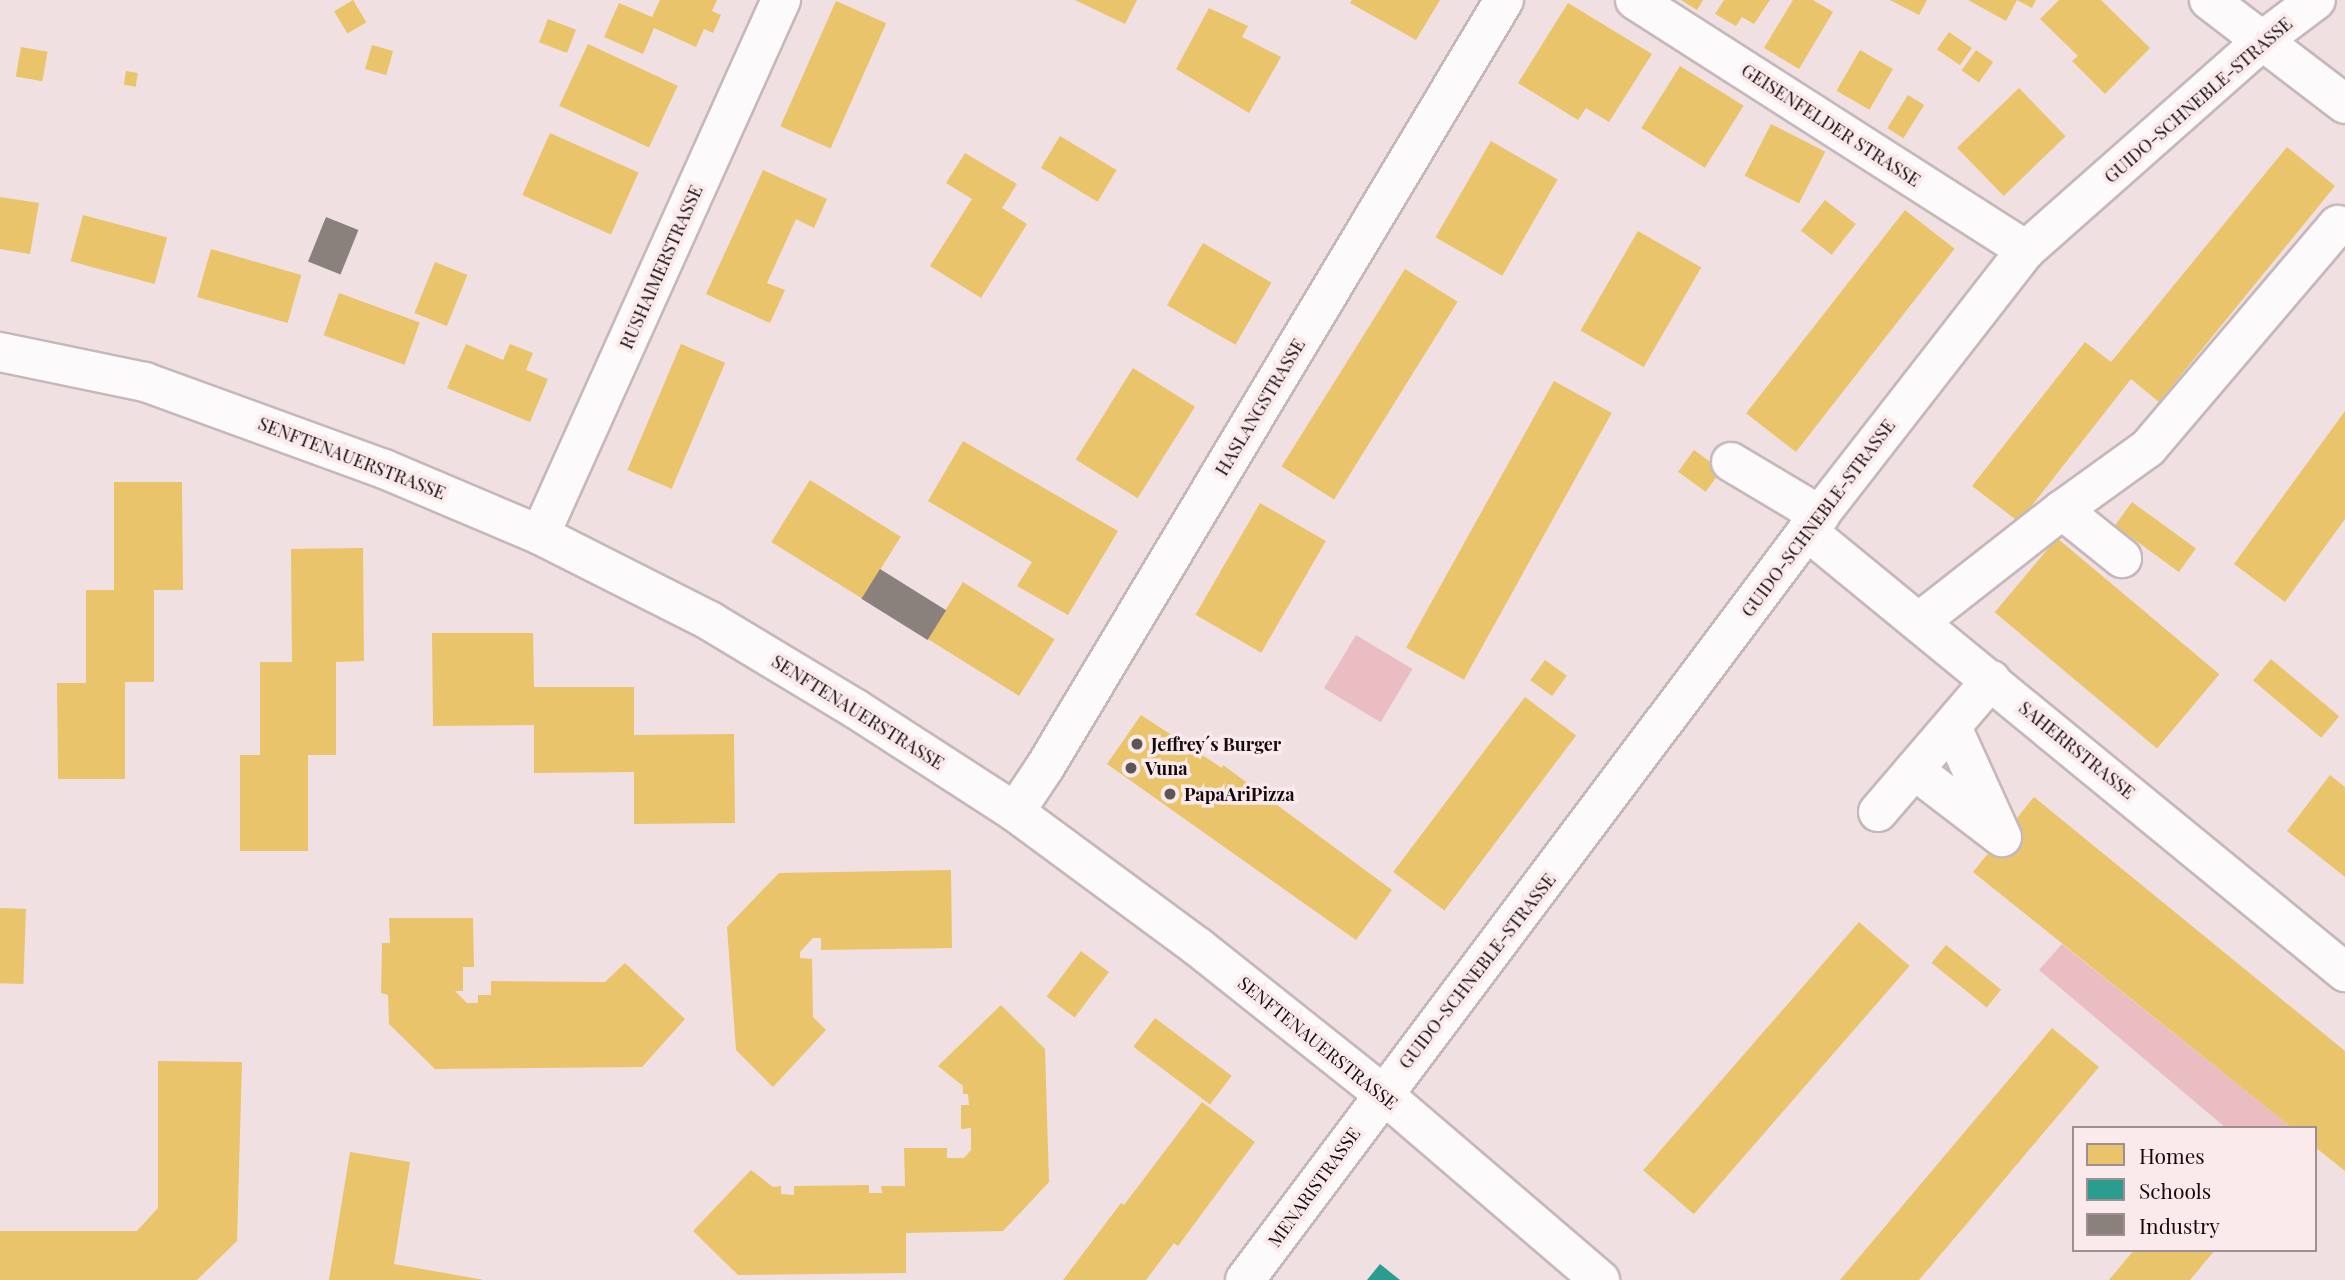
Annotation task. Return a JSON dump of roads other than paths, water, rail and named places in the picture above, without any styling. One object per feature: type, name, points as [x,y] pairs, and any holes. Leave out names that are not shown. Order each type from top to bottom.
[{"type":"street","name":"RUSHAIMERSTRASSE","points":[[540,535],[781,0]]},
{"type":"street","name":"HASLANGSTRASSE","points":[[1015,812],[1504,0]]},
{"type":"street","name":"GEISENFELDER STRASSE","points":[[1636,0],[2026,250]]},
{"type":"street","points":[[2209,0],[2345,104]]},
{"type":"street","name":"GUIDO-SCHNEBLE-STRASSE","points":[[1383,1094],[1813,523],[2026,250],[2263,40],[2316,0]]},
{"type":"street","points":[[1919,622],[2062,510],[2148,449],[2338,225]]},
{"type":"street","name":"SENFTENAUERSTRASSE","points":[[0,352],[145,382],[384,469],[540,535],[710,621],[856,709],[1015,812],[1218,962],[1383,1094],[1600,1280]]},
{"type":"street","name":"SAHERRSTRASSE","points":[[1736,471],[1813,523],[1919,622],[2345,972]]},
{"type":"street","points":[[2062,510],[2122,558]]},
{"type":"street","points":[[1878,812],[1991,680]]},
{"type":"street","points":[[1914,770],[2002,837],[1952,727]]},
{"type":"street","name":"MENARISTRASSE","points":[[1245,1280],[1383,1094]]},
{"type":"place","name":"Jeffrey´s Burger","points":[[1137,744]]},
{"type":"place","name":"Vuna","points":[[1131,768]]},
{"type":"place","name":"PapaAriPizza","points":[[1170,794]]}]
